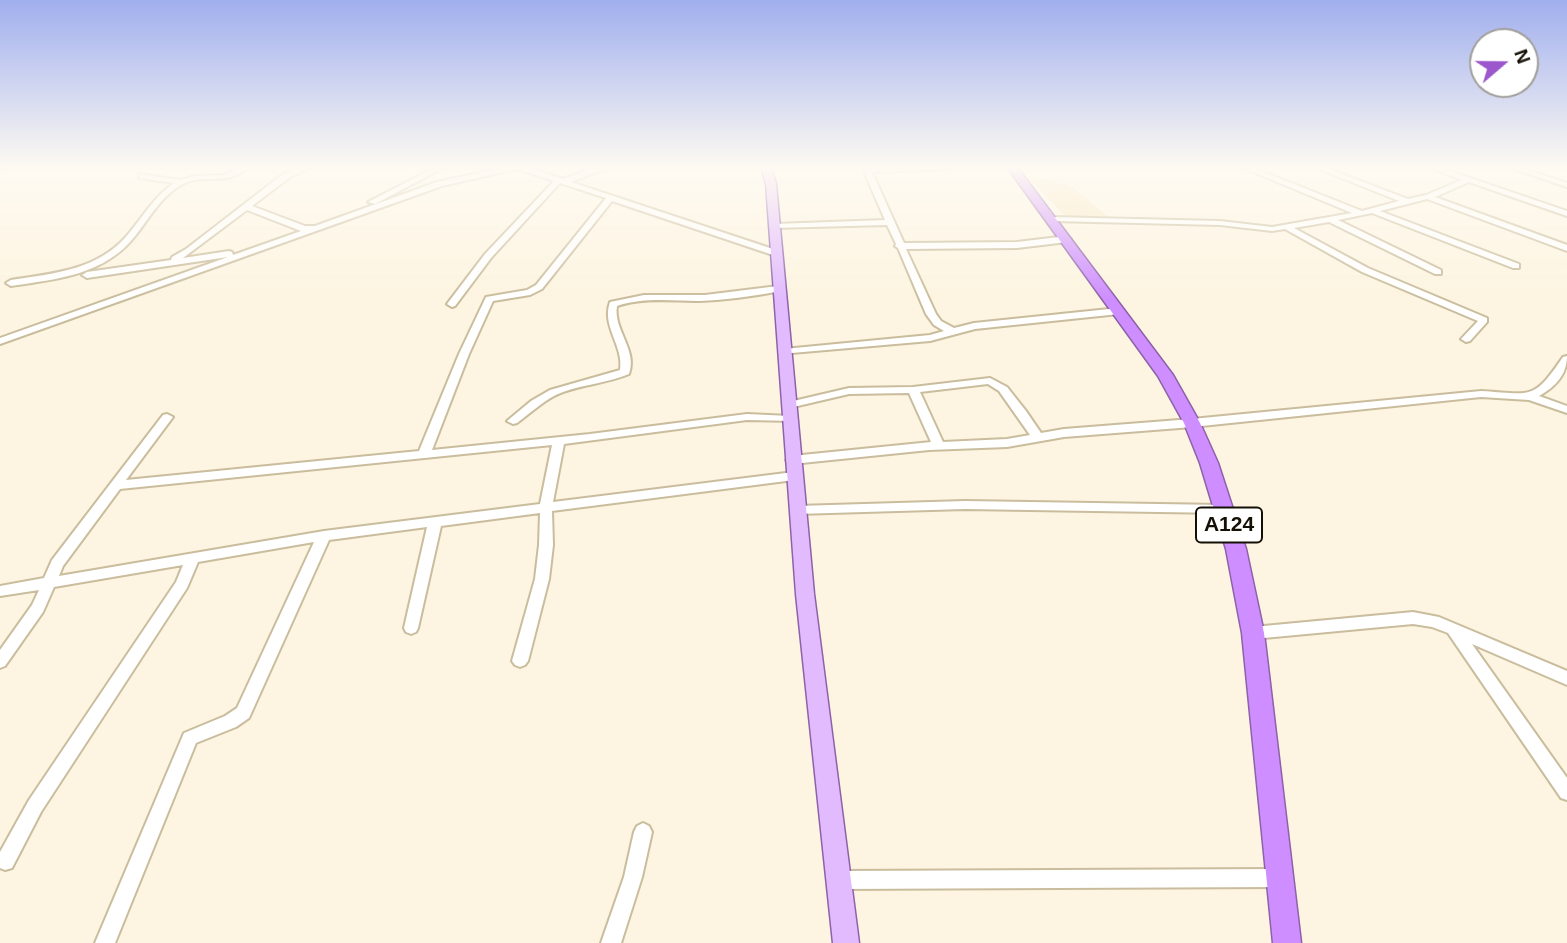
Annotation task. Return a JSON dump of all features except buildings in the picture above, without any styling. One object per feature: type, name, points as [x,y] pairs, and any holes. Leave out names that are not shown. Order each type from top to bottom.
[{"type":"highway","name":"A124","points":[[1046,211],[1165,375],[1192,424],[1209,463],[1236,549],[1253,633],[1287,943]]},
{"type":"main road","points":[[773,211],[797,510],[846,943]]},
{"type":"street","points":[[11,283],[87,270],[99,265],[119,250],[148,211]]},
{"type":"street","points":[[165,263],[189,251],[241,211]]},
{"type":"street","points":[[257,211],[304,229],[336,221],[355,211]]},
{"type":"street","points":[[0,341],[364,211]]},
{"type":"street","points":[[452,304],[488,256],[532,211]]},
{"type":"street","points":[[424,455],[489,299],[530,292],[539,287],[600,211]]},
{"type":"street","points":[[652,211],[776,253]]},
{"type":"street","points":[[885,211],[931,314],[937,323],[951,331]]},
{"type":"street","points":[[1354,211],[1361,214]]},
{"type":"street","points":[[1052,219],[1287,227],[1370,211]]},
{"type":"street","points":[[1376,211],[1516,267]]},
{"type":"street","points":[[1467,211],[1567,247]]},
{"type":"street","points":[[1330,220],[1438,272]]},
{"type":"street","points":[[774,226],[889,222]]},
{"type":"street","points":[[1287,227],[1365,270],[1485,320],[1465,339]]},
{"type":"street","points":[[899,246],[1017,245],[1067,239]]},
{"type":"street","points":[[0,284],[258,250]]},
{"type":"street","points":[[513,421],[543,397],[560,389],[614,378],[625,372],[628,364],[625,350],[610,312],[613,304],[628,298],[654,295],[694,298],[778,289]]},
{"type":"street","points":[[784,352],[930,338],[974,326],[1119,311]]},
{"type":"street","points":[[1530,397],[1549,386],[1567,359]]},
{"type":"street","points":[[117,485],[559,441],[789,412],[849,391],[913,390],[994,382],[1023,413],[1037,438]]},
{"type":"street","points":[[913,390],[939,446]]},
{"type":"street","points":[[0,591],[324,536],[733,486],[793,468],[939,446],[997,444],[1064,433],[1192,424],[1481,394],[1530,397],[1567,410]]},
{"type":"street","points":[[0,662],[38,608],[57,564],[167,417]]},
{"type":"street","points":[[520,661],[542,579],[546,508],[559,441]]},
{"type":"street","points":[[797,510],[965,505],[1223,509]]},
{"type":"street","points":[[411,628],[435,521]]},
{"type":"street","points":[[105,943],[190,738],[198,732],[229,724],[243,713],[324,536]]},
{"type":"street","points":[[5,860],[35,806],[182,584],[193,558]]},
{"type":"street","points":[[1253,633],[1413,618],[1434,621],[1567,678]]},
{"type":"street","points":[[1453,629],[1567,793]]},
{"type":"street","points":[[611,943],[633,877],[643,832]]},
{"type":"street","points":[[839,880],[1280,878]]},
{"type":"shaded area","points":[[1060,211],[1101,211],[1107,216],[1066,217]]}]
